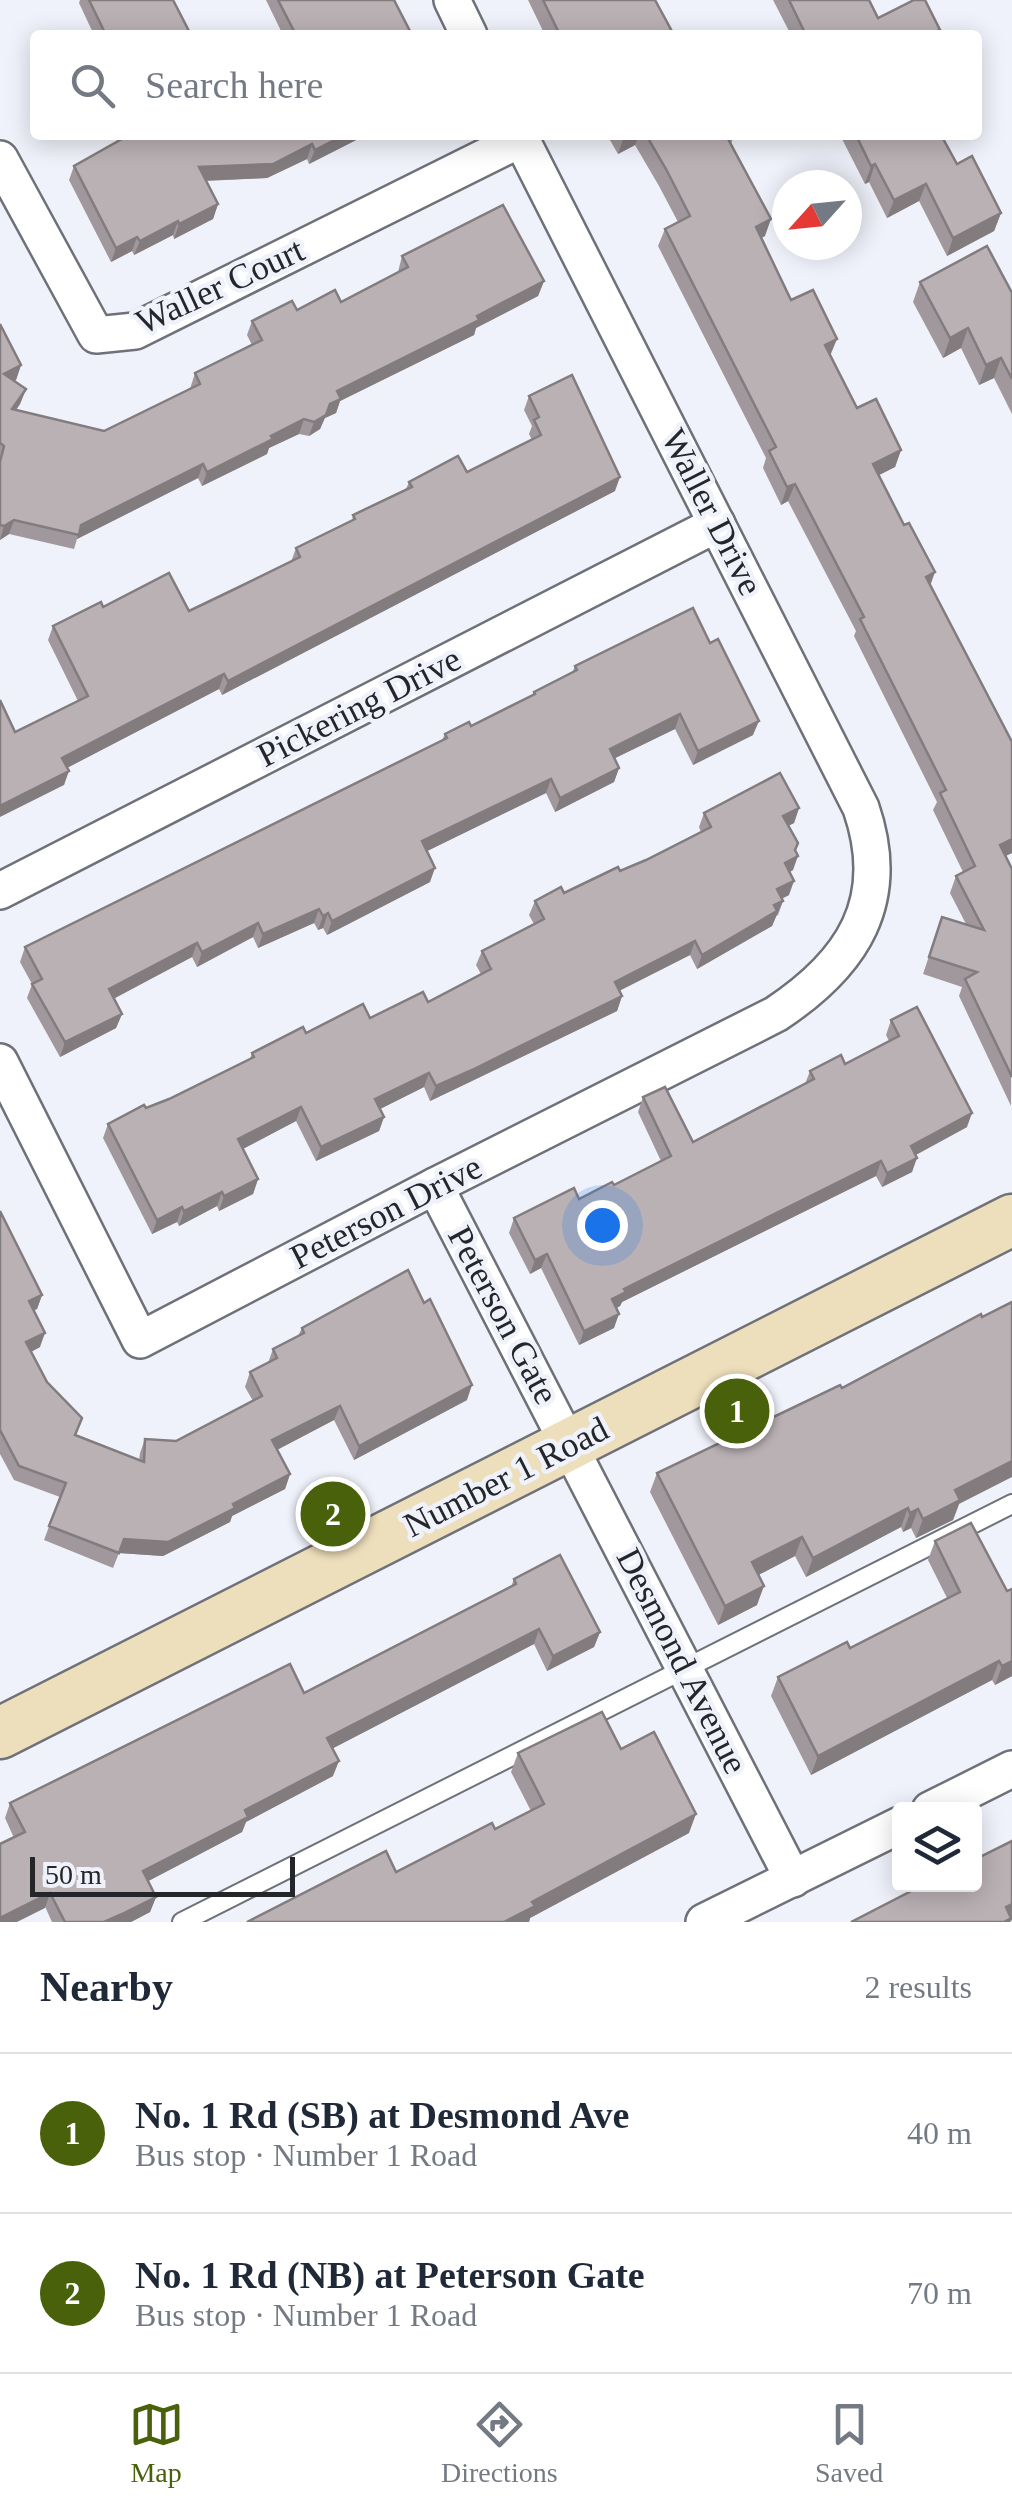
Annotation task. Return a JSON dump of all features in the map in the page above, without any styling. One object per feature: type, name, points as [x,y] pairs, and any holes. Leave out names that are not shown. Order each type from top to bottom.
[{"type":"main road","name":"Number 1 Road","points":[[0,1733],[1012,1220]]},
{"type":"street","points":[[452,0],[467,30]]},
{"type":"street","name":"Waller Court","points":[[0,159],[96,334],[135,332],[514,140]]},
{"type":"street","name":"Waller Drive","points":[[522,140],[861,808],[873,858],[869,898]]},
{"type":"street","name":"Pickering Drive","points":[[0,891],[717,524]]},
{"type":"street","name":"Peterson Drive","points":[[0,1062],[140,1340],[776,1014],[835,968],[848,949],[869,898]]},
{"type":"street","name":"Peterson Gate","points":[[436,1186],[570,1444]]},
{"type":"street","name":"Desmond Avenue","points":[[570,1444],[792,1879]]},
{"type":"street","points":[[946,1802],[1012,1768]]},
{"type":"street","points":[[704,1922],[892,1829]]},
{"type":"lane","points":[[182,1922],[1012,1504]]},
{"type":"building","points":[[89,0],[173,0],[188,30],[104,30]]},
{"type":"building","points":[[278,0],[394,0],[409,30],[293,30]]},
{"type":"building","points":[[543,0],[655,0],[671,30],[558,30]]},
{"type":"building","points":[[789,0],[869,0],[878,18],[914,0],[925,0],[940,30],[804,30]]},
{"type":"building","points":[[120,140],[334,140],[315,150],[312,144],[273,164],[199,167],[218,204],[140,241],[137,237],[116,248],[74,166]]},
{"type":"building","points":[[649,140],[729,140],[771,219],[756,227],[791,300],[813,290],[837,339],[825,345],[857,408],[876,399],[901,450],[873,464],[904,525],[909,523],[935,572],[926,577],[1012,742],[1012,839],[1000,845],[1012,869],[1012,1077],[965,979],[977,972],[929,957],[942,917],[984,930],[956,876],[975,866],[940,793],[946,790],[860,619],[864,617],[795,484],[787,487],[769,451],[776,447],[665,229],[690,216]]},
{"type":"building","points":[[858,140],[944,140],[957,164],[972,156],[1001,213],[953,238],[926,184],[894,200],[875,164],[871,166]]},
{"type":"building","points":[[503,205],[544,281],[477,316],[479,320],[337,391],[341,399],[330,404],[326,415],[314,422],[304,419],[207,472],[203,464],[81,525],[79,535],[14,520],[0,525],[0,462],[4,446],[0,443],[0,324],[21,365],[4,374],[26,389],[12,409],[104,431],[200,384],[195,373],[262,340],[252,321],[292,301],[297,310],[335,290],[341,302],[408,267],[402,256]]},
{"type":"building","points":[[987,246],[1012,293],[1012,379],[1001,358],[986,365],[968,328],[950,338],[920,282]]},
{"type":"building","points":[[572,375],[620,477],[228,681],[224,674],[62,758],[69,771],[0,806],[0,700],[15,732],[88,696],[53,626],[101,602],[103,607],[169,573],[189,611],[239,587],[300,557],[296,548],[412,487],[409,482],[458,456],[467,472],[541,435],[534,420],[539,417],[529,396]]},
{"type":"building","points":[[693,608],[710,643],[718,639],[759,721],[698,751],[680,714],[610,749],[619,768],[560,798],[551,779],[422,841],[435,868],[332,921],[328,913],[323,916],[319,909],[263,934],[258,923],[202,952],[197,943],[109,989],[122,1014],[65,1042],[32,984],[42,979],[25,947],[447,738],[445,734],[469,722],[471,726],[535,694],[577,670],[575,666]]},
{"type":"building","points":[[780,773],[799,808],[783,816],[798,843],[798,856],[785,863],[794,881],[777,889],[783,901],[774,905],[777,911],[702,955],[695,941],[615,982],[622,996],[472,1070],[436,1086],[429,1073],[375,1099],[384,1117],[321,1147],[301,1107],[238,1139],[258,1179],[157,1220],[108,1124],[254,1057],[252,1053],[303,1027],[306,1033],[363,1004],[370,1018],[423,992],[428,1002],[491,969],[482,951],[544,919],[535,901],[561,887],[564,893],[618,867],[620,871],[711,827],[704,813]]},
{"type":"building","points":[[917,1007],[972,1113],[911,1146],[917,1158],[887,1173],[881,1161],[624,1289],[626,1292],[612,1299],[619,1314],[584,1331],[547,1254],[535,1260],[514,1218],[574,1188],[579,1199],[671,1156],[643,1097],[665,1087],[693,1142],[814,1079],[810,1071],[841,1055],[845,1064],[899,1036],[891,1020]]},
{"type":"building","points":[[0,1211],[42,1295],[29,1301],[45,1333],[26,1342],[47,1382],[82,1418],[75,1435],[144,1462],[145,1439],[176,1441],[262,1396],[250,1372],[277,1358],[273,1349],[304,1333],[302,1328],[408,1270],[424,1303],[430,1299],[472,1385],[359,1446],[340,1406],[272,1440],[290,1474],[168,1542],[124,1539],[119,1553],[49,1526],[66,1483],[19,1466],[0,1430]]},
{"type":"building","points":[[1012,1302],[1012,1461],[955,1490],[960,1500],[923,1519],[918,1509],[910,1513],[908,1508],[813,1558],[802,1537],[752,1562],[764,1586],[725,1606],[657,1473],[840,1385],[842,1388],[981,1314],[982,1317]]},
{"type":"building","points":[[971,1523],[1007,1591],[1012,1589],[1012,1661],[1002,1666],[999,1661],[818,1756],[778,1677],[847,1642],[850,1648],[960,1592],[935,1541]]},
{"type":"building","points":[[560,1555],[600,1632],[553,1656],[539,1629],[327,1738],[339,1761],[245,1810],[248,1817],[143,1871],[156,1897],[122,1914],[104,1922],[65,1922],[50,1893],[0,1918],[0,1844],[25,1832],[10,1803],[290,1664],[304,1693],[516,1584],[514,1579]]},
{"type":"building","points":[[602,1712],[621,1749],[654,1732],[696,1814],[532,1902],[535,1906],[504,1922],[247,1922],[386,1851],[396,1872],[492,1823],[495,1829],[544,1804],[518,1753]]},
{"type":"building","points":[[1012,1841],[1012,1904],[1006,1907],[1011,1918],[1004,1922],[851,1922],[909,1892],[982,1892],[982,1856]]},
{"type":"place","name":"No. 1 Rd (SB) at Desmond Ave","points":[[737,1411]]},
{"type":"place","name":"No. 1 Rd (NB) at Peterson Gate","points":[[333,1514]]}]
